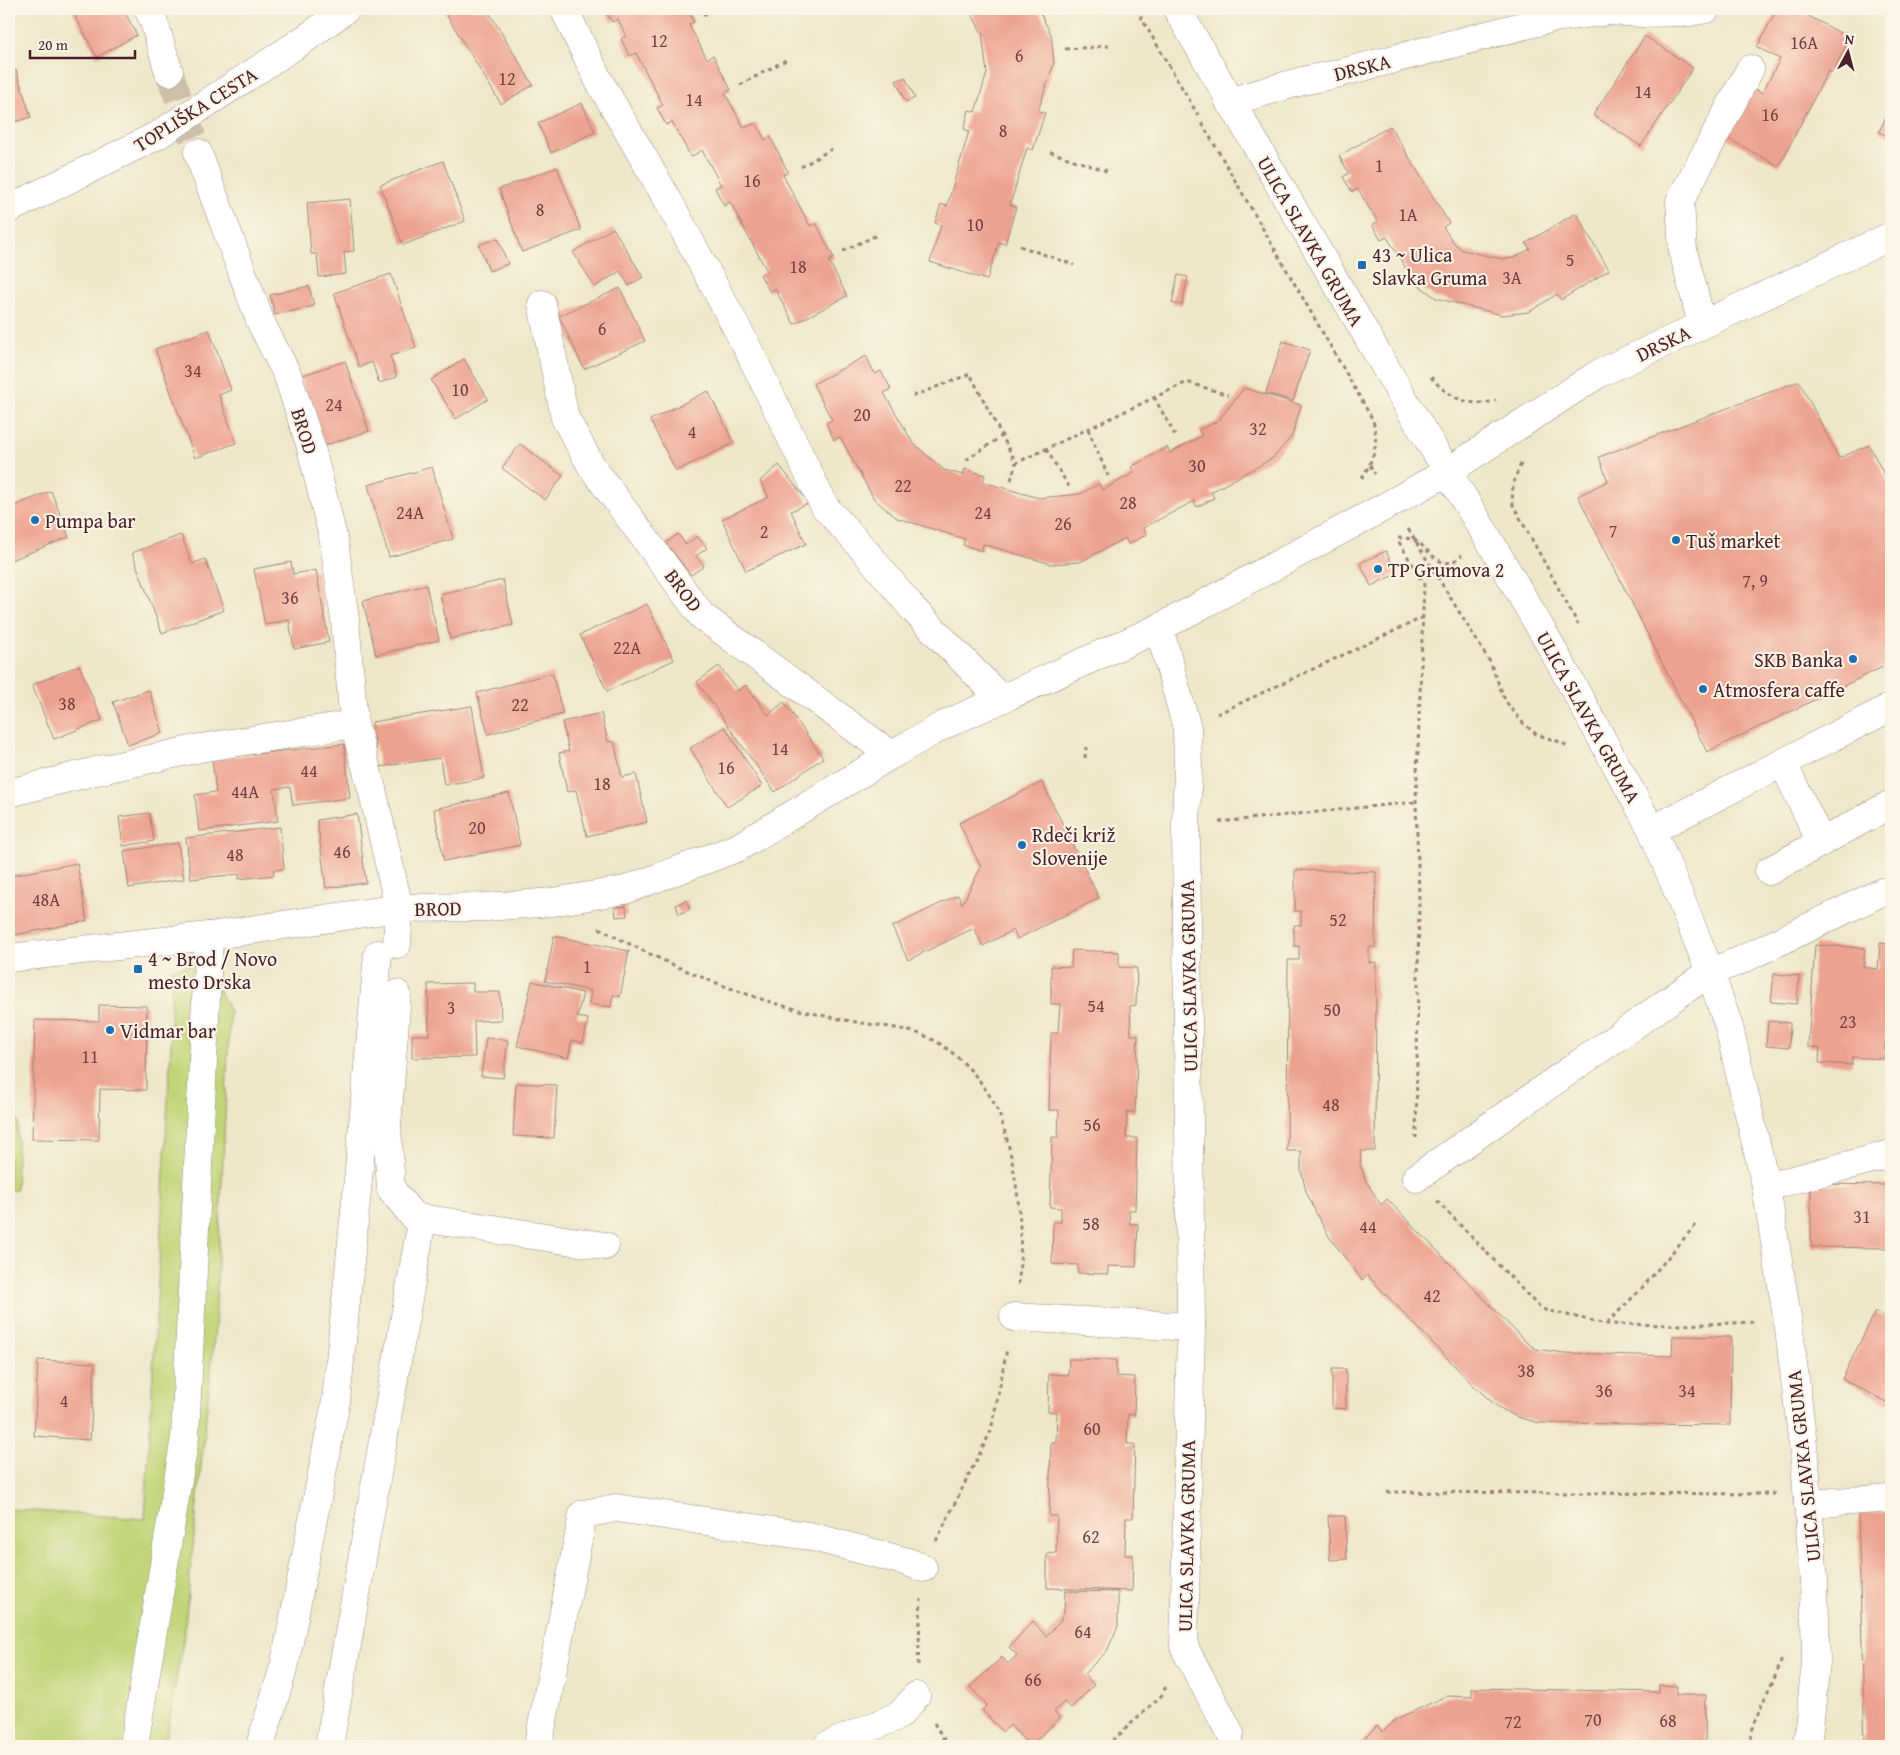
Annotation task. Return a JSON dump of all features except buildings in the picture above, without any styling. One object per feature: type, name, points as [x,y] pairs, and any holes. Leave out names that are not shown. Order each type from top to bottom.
[{"type":"street","points":[[148,9],[154,19],[169,72]]},
{"type":"street","name":"TOPLIŠKA CESTA","points":[[9,209],[158,135],[305,39],[346,9]]},
{"type":"street","points":[[564,9],[599,81],[669,202],[747,347],[825,506],[914,610],[1002,699],[1159,628],[1447,472]]},
{"type":"street","name":"ULICA SLAVKA GRUMA","points":[[1177,9],[1447,472],[1548,641],[1652,830],[1710,972],[1734,1045],[1766,1187],[1789,1329],[1808,1504],[1814,1581],[1816,1662],[1808,1746]]},
{"type":"street","name":"DRSKA","points":[[1230,102],[1302,81],[1350,71],[1553,13],[1609,11],[1641,13],[1690,12],[1706,9]]},
{"type":"street","points":[[1702,324],[1683,251],[1680,201],[1750,69]]},
{"type":"street","name":"BROD","points":[[198,153],[261,323],[287,374],[310,444],[334,541],[345,620],[354,724],[372,789],[399,908]]},
{"type":"street","name":"DRSKA","points":[[1447,472],[1598,374],[1891,236]]},
{"type":"street","name":"BROD","points":[[542,304],[565,418],[592,467],[702,616],[891,755]]},
{"type":"street","name":"ULICA SLAVKA GRUMA","points":[[1159,628],[1187,728],[1186,825],[1192,1327],[1184,1647],[1230,1733]]},
{"type":"street","name":"BROD","points":[[9,958],[209,936],[399,908],[487,907],[553,902],[625,890],[737,848],[944,725],[1002,699]]},
{"type":"street","points":[[1652,830],[1891,707]]},
{"type":"street","points":[[9,793],[200,748],[354,724]]},
{"type":"street","points":[[1782,763],[1821,842]]},
{"type":"street","points":[[1769,871],[1891,804]]},
{"type":"street","points":[[1416,1178],[1710,972],[1739,961],[1882,892],[1891,892]]},
{"type":"street","points":[[260,1746],[285,1663],[336,1401],[357,1191],[388,949],[399,908]]},
{"type":"street","points":[[134,1746],[185,1437],[209,936]]},
{"type":"street","points":[[329,1746],[421,1226],[391,1189],[387,1126],[397,994]]},
{"type":"street","points":[[1766,1187],[1891,1154]]},
{"type":"street","points":[[414,1217],[605,1246]]},
{"type":"street","points":[[1014,1317],[1192,1327]]},
{"type":"street","points":[[1808,1504],[1891,1498]]},
{"type":"street","points":[[538,1746],[583,1514],[616,1508],[809,1536],[908,1562],[923,1568]]},
{"type":"street","points":[[827,1746],[900,1715],[916,1696]]},
{"type":"path","points":[[703,15],[716,9]]},
{"type":"path","points":[[1136,9],[1182,87]]},
{"type":"path","points":[[1065,49],[1110,46]]},
{"type":"path","points":[[740,85],[786,60]]},
{"type":"path","points":[[801,167],[835,147]]},
{"type":"path","points":[[1050,152],[1110,172]]},
{"type":"path","points":[[1222,157],[1373,420],[1377,437],[1376,448],[1370,465],[1358,486]]},
{"type":"path","points":[[843,250],[879,234]]},
{"type":"path","points":[[1020,246],[1074,265]]},
{"type":"path","points":[[1426,370],[1446,392],[1457,399],[1479,402],[1498,399]]},
{"type":"path","points":[[913,396],[970,374],[1016,463],[1011,480]]},
{"type":"path","points":[[1016,463],[1187,382],[1228,395]]},
{"type":"path","points":[[1154,398],[1176,437]]},
{"type":"path","points":[[1088,430],[1108,476]]},
{"type":"path","points":[[966,460],[1002,436]]},
{"type":"path","points":[[1046,449],[1071,490]]},
{"type":"path","points":[[1519,518],[1513,505],[1512,491],[1522,462]]},
{"type":"path","points":[[1414,539],[1490,662],[1505,700],[1523,724],[1536,734],[1560,742],[1570,748]]},
{"type":"path","points":[[1399,542],[1424,584],[1416,802],[1419,897],[1416,1178],[1541,1309],[1607,1324],[1681,1325],[1759,1322]]},
{"type":"path","points":[[1424,546],[1433,556],[1440,560],[1452,562]]},
{"type":"path","points":[[1187,728],[1422,618]]},
{"type":"path","points":[[1085,758],[1086,747]]},
{"type":"path","points":[[1186,825],[1416,802]]},
{"type":"path","points":[[553,902],[602,930],[688,972],[777,1004],[829,1017],[894,1028],[925,1036],[950,1050],[978,1079],[998,1112],[1011,1155],[1018,1199],[1019,1280],[1014,1317],[990,1431],[923,1568],[916,1696],[948,1746]]},
{"type":"path","points":[[1607,1324],[1642,1288],[1698,1222]]},
{"type":"path","points":[[1387,1492],[1778,1494]]},
{"type":"path","points":[[1107,1746],[1162,1695],[1184,1647]]},
{"type":"path","points":[[1750,1746],[1753,1724],[1778,1671],[1783,1655]]},
{"type":"green space","points":[[204,962],[230,1011],[215,1328],[184,1635],[165,1746],[9,1746],[9,1509],[145,1519],[171,1045],[171,969]]},
{"type":"green space","points":[[9,1121],[18,1121],[16,1190],[9,1190]]},
{"type":"tunnel","points":[[169,72],[198,153]]},
{"type":"place","name":"43 ~ Ulica Slavka Gruma","points":[[1362,265]]},
{"type":"place","name":"Pumpa bar","points":[[35,520]]},
{"type":"place","name":"Tuš market","points":[[1676,540]]},
{"type":"place","name":"TP Grumova 2","points":[[1378,569]]},
{"type":"place","name":"SKB Banka","points":[[1853,659]]},
{"type":"place","name":"Atmosfera caffe","points":[[1703,689]]},
{"type":"place","name":"Rdeči križ Slovenije","points":[[1022,845]]},
{"type":"place","name":"4 ~ Brod / Novo mesto Drska","points":[[138,969]]},
{"type":"place","name":"Vidmar bar","points":[[110,1030]]}]
